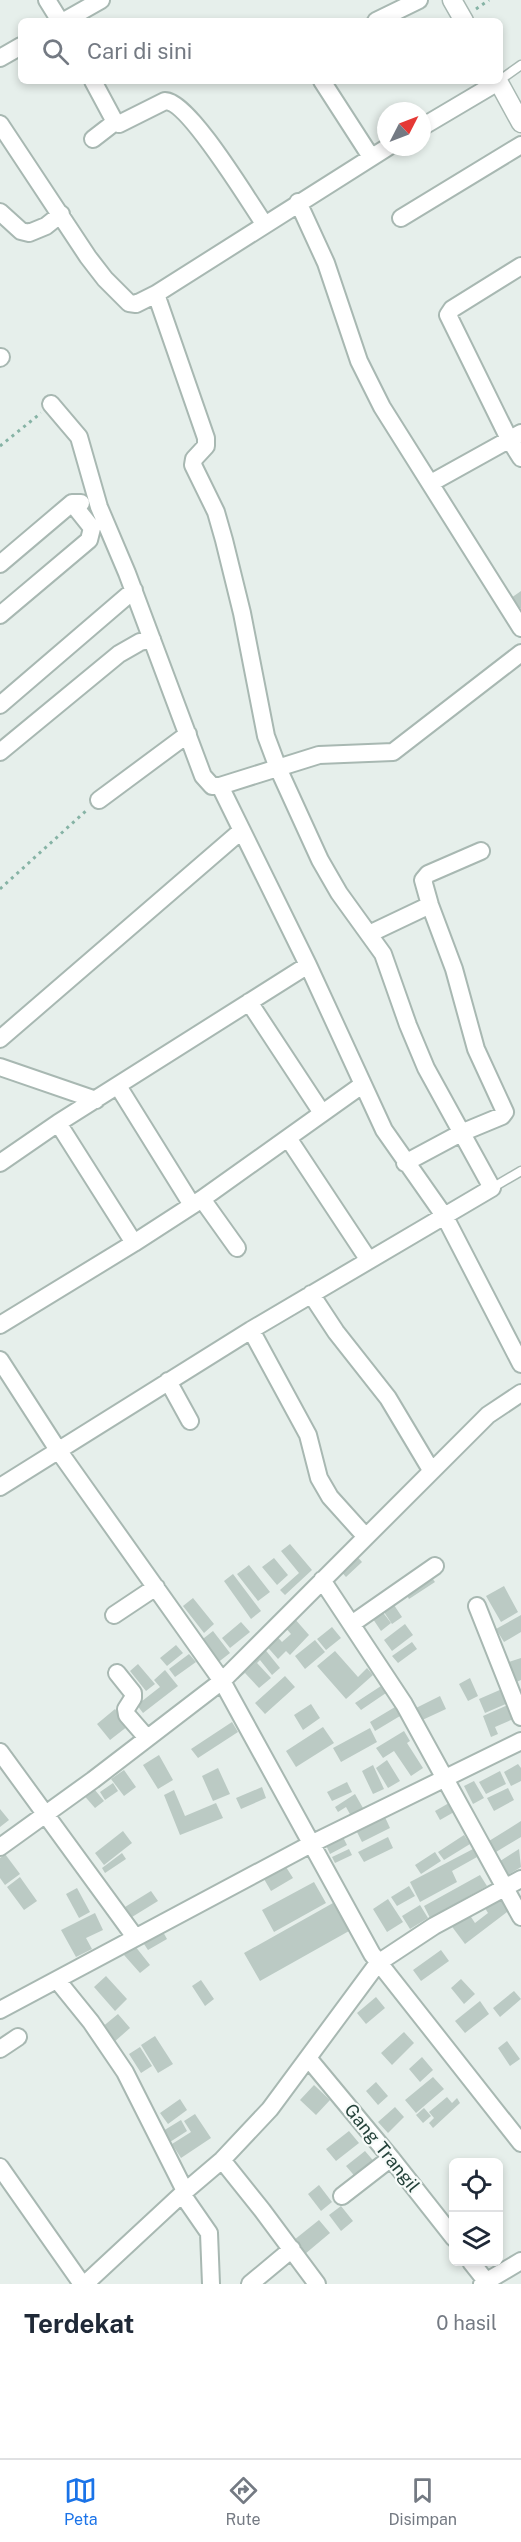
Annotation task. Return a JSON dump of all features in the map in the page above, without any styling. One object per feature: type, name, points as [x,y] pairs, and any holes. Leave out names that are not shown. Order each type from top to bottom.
[{"type":"street","points":[[47,0],[60,18]]},
{"type":"street","points":[[68,18],[101,0]]},
{"type":"street","points":[[382,18],[419,0]]},
{"type":"street","points":[[452,0],[462,18]]},
{"type":"street","points":[[0,58],[18,48]]},
{"type":"street","points":[[95,84],[115,122],[121,124],[165,101],[175,102],[209,142],[265,225]]},
{"type":"street","points":[[324,84],[371,157]]},
{"type":"street","points":[[431,122],[494,84]]},
{"type":"street","points":[[501,84],[521,123]]},
{"type":"street","points":[[93,139],[115,122]]},
{"type":"street","points":[[0,124],[99,272],[124,300],[136,304],[156,294],[377,153]]},
{"type":"street","points":[[401,218],[521,145]]},
{"type":"street","points":[[298,202],[326,263],[359,361],[382,407],[521,628]]},
{"type":"street","points":[[0,212],[21,231],[29,233],[46,226],[61,213]]},
{"type":"street","points":[[521,266],[452,309],[448,315],[515,436],[521,458]]},
{"type":"street","points":[[0,1487],[250,1330],[492,1188],[426,1068],[383,954],[339,893],[320,860],[278,768],[266,736],[242,613],[224,540],[216,512],[193,465],[194,459],[206,446],[206,438],[156,294]]},
{"type":"street","points":[[51,404],[79,437],[97,502],[134,590],[203,776],[212,786],[220,786],[319,755],[381,754],[395,751],[521,653]]},
{"type":"street","points":[[430,483],[515,436]]},
{"type":"street","points":[[0,564],[72,503],[97,502]]},
{"type":"street","points":[[0,615],[89,540],[92,528],[72,503]]},
{"type":"street","points":[[0,705],[134,590]]},
{"type":"street","points":[[0,752],[119,654],[140,642],[152,639]]},
{"type":"street","points":[[99,800],[188,734]]},
{"type":"street","points":[[220,786],[308,965],[384,1130],[445,1217],[521,1364]]},
{"type":"street","points":[[0,1039],[241,831]]},
{"type":"street","points":[[405,1163],[461,1133],[502,1116],[505,1112],[476,1048],[454,969],[430,905],[424,877],[481,851]]},
{"type":"street","points":[[369,934],[430,905]]},
{"type":"street","points":[[0,1163],[58,1123],[308,965]]},
{"type":"street","points":[[249,1002],[322,1113]]},
{"type":"street","points":[[0,1067],[96,1100]]},
{"type":"street","points":[[0,1325],[197,1202],[362,1085]]},
{"type":"street","points":[[118,1086],[197,1202],[237,1248]]},
{"type":"street","points":[[58,1123],[134,1243]]},
{"type":"street","points":[[288,1138],[368,1260]]},
{"type":"street","points":[[311,1294],[336,1332],[388,1398],[431,1470]]},
{"type":"street","points":[[250,1330],[308,1435],[319,1478],[330,1497],[366,1537]]},
{"type":"street","points":[[0,1360],[58,1450],[222,1682],[313,1843],[375,1959],[521,2143]]},
{"type":"street","points":[[168,1381],[190,1421]]},
{"type":"street","points":[[0,1847],[222,1682],[488,1415],[521,1394]]},
{"type":"street","points":[[353,1623],[435,1566]]},
{"type":"street","points":[[322,1580],[353,1623],[404,1704],[521,1917]]},
{"type":"street","points":[[114,1615],[156,1587]]},
{"type":"street","points":[[477,1606],[521,1717]]},
{"type":"street","points":[[117,1673],[133,1693],[133,1698],[126,1710],[127,1715],[147,1738]]},
{"type":"street","points":[[0,2010],[313,1843],[521,1742]]},
{"type":"street","points":[[0,1752],[135,1937]]},
{"type":"street","points":[[0,2167],[83,2284],[182,2187],[222,2160],[270,2109],[308,2058],[375,1959],[521,1879]]},
{"type":"street","points":[[57,1980],[91,2022],[125,2072],[182,2187],[209,2233],[211,2284]]},
{"type":"street","points":[[0,2049],[18,2037]]},
{"type":"street","name":"Gang Trangil","points":[[308,2058],[391,2158],[449,2233]]},
{"type":"street","points":[[342,2196],[391,2158]]},
{"type":"street","points":[[222,2160],[317,2284]]},
{"type":"street","points":[[250,2284],[292,2249]]},
{"type":"street","points":[[474,2266],[484,2282],[521,2261]]},
{"type":"lane","points":[[503,78],[521,65]]},
{"type":"lane","points":[[492,1188],[521,1171]]},
{"type":"path","points":[[0,446],[51,404]]},
{"type":"path","points":[[0,889],[99,800]]},
{"type":"building","points":[[521,591],[521,608],[519,609],[511,598]]},
{"type":"building","points":[[290,1544],[312,1570],[285,1595],[280,1590],[299,1573],[281,1551]]},
{"type":"building","points":[[353,1552],[362,1562],[346,1577],[337,1567]]},
{"type":"building","points":[[274,1558],[288,1575],[277,1585],[262,1567]]},
{"type":"building","points":[[249,1565],[270,1592],[258,1601],[237,1574]]},
{"type":"building","points":[[233,1574],[261,1611],[251,1619],[224,1581]]},
{"type":"building","points":[[429,1574],[435,1582],[409,1599],[404,1590]]},
{"type":"building","points":[[504,1586],[518,1612],[501,1622],[486,1596]]},
{"type":"building","points":[[193,1598],[214,1624],[204,1633],[183,1606]]},
{"type":"building","points":[[390,1599],[402,1617],[392,1624],[380,1606]]},
{"type":"building","points":[[378,1606],[391,1623],[381,1631],[369,1613]]},
{"type":"building","points":[[521,1615],[521,1632],[504,1642],[496,1629]]},
{"type":"building","points":[[294,1618],[309,1635],[290,1655],[286,1651],[278,1659],[263,1642],[273,1632],[282,1642],[291,1634],[284,1626]]},
{"type":"building","points":[[241,1622],[250,1632],[230,1648],[222,1638]]},
{"type":"building","points":[[405,1624],[413,1635],[392,1651],[384,1640]]},
{"type":"building","points":[[332,1627],[341,1638],[326,1650],[317,1639]]},
{"type":"building","points":[[213,1631],[230,1653],[216,1664],[199,1642]]},
{"type":"building","points":[[315,1640],[325,1652],[305,1669],[295,1656]]},
{"type":"building","points":[[412,1642],[417,1649],[398,1663],[392,1656]]},
{"type":"building","points":[[176,1645],[183,1653],[167,1666],[160,1658]]},
{"type":"building","points":[[263,1647],[280,1668],[272,1675],[260,1660],[257,1663],[271,1678],[259,1688],[245,1673],[238,1679],[233,1673]]},
{"type":"building","points":[[335,1651],[358,1677],[367,1668],[373,1675],[346,1699],[317,1666]]},
{"type":"building","points":[[189,1654],[196,1662],[175,1677],[169,1669]]},
{"type":"building","points":[[521,1658],[521,1680],[514,1683],[506,1663]]},
{"type":"building","points":[[138,1664],[155,1684],[146,1691],[130,1671]]},
{"type":"building","points":[[165,1670],[178,1686],[143,1713],[137,1705],[160,1687],[154,1680]]},
{"type":"building","points":[[285,1676],[295,1687],[265,1714],[255,1703]]},
{"type":"building","points":[[470,1678],[478,1696],[468,1701],[459,1684]]},
{"type":"building","points":[[381,1686],[386,1693],[361,1710],[355,1703]]},
{"type":"building","points":[[502,1689],[508,1703],[485,1713],[479,1699]]},
{"type":"building","points":[[440,1696],[446,1709],[418,1722],[412,1710]]},
{"type":"building","points":[[512,1703],[518,1717],[495,1727],[498,1734],[491,1737],[483,1716]]},
{"type":"building","points":[[311,1704],[320,1718],[303,1730],[294,1715]]},
{"type":"building","points":[[395,1707],[400,1716],[375,1731],[370,1722]]},
{"type":"building","points":[[115,1709],[128,1726],[110,1740],[97,1724]]},
{"type":"building","points":[[232,1722],[238,1732],[198,1758],[191,1749]]},
{"type":"building","points":[[323,1727],[334,1743],[296,1767],[286,1751]]},
{"type":"building","points":[[370,1728],[377,1742],[341,1762],[333,1748]]},
{"type":"building","points":[[404,1731],[410,1741],[407,1743],[423,1768],[411,1776],[394,1751],[383,1758],[376,1748]]},
{"type":"building","points":[[159,1755],[173,1780],[158,1789],[143,1765]]},
{"type":"building","points":[[387,1760],[400,1781],[388,1788],[376,1768]]},
{"type":"building","points":[[518,1764],[521,1768],[521,1781],[511,1786],[504,1772]]},
{"type":"building","points":[[373,1765],[384,1789],[373,1794],[362,1771]]},
{"type":"building","points":[[218,1768],[230,1794],[213,1801],[202,1776]]},
{"type":"building","points":[[124,1770],[136,1787],[124,1796],[111,1779]]},
{"type":"building","points":[[500,1771],[506,1784],[486,1794],[479,1782]]},
{"type":"building","points":[[474,1781],[484,1798],[473,1804],[464,1786]]},
{"type":"building","points":[[347,1782],[352,1792],[332,1801],[327,1792]]},
{"type":"building","points":[[113,1783],[118,1791],[105,1800],[100,1792]]},
{"type":"building","points":[[90,1784],[104,1801],[95,1808],[81,1792]]},
{"type":"building","points":[[262,1787],[266,1798],[241,1809],[236,1798]]},
{"type":"building","points":[[508,1788],[514,1800],[494,1811],[487,1798]]},
{"type":"building","points":[[174,1790],[185,1816],[216,1803],[223,1818],[180,1835],[164,1795]]},
{"type":"building","points":[[355,1794],[363,1808],[351,1816],[346,1807],[338,1812],[335,1807]]},
{"type":"building","points":[[449,1803],[454,1812],[440,1820],[435,1811]]},
{"type":"building","points":[[0,1809],[9,1820],[0,1827]]},
{"type":"building","points":[[384,1815],[390,1828],[362,1842],[355,1828]]},
{"type":"building","points":[[521,1821],[521,1837],[496,1852],[489,1841]]},
{"type":"building","points":[[123,1831],[132,1843],[104,1865],[95,1853]]},
{"type":"building","points":[[342,1835],[347,1845],[330,1854],[325,1843]]},
{"type":"building","points":[[464,1835],[470,1844],[444,1860],[438,1852]]},
{"type":"building","points":[[388,1837],[393,1848],[364,1862],[358,1852]]},
{"type":"building","points":[[349,1849],[352,1855],[335,1863],[332,1857]]},
{"type":"building","points":[[473,1849],[477,1857],[452,1871],[457,1882],[420,1902],[410,1882]]},
{"type":"building","points":[[519,1849],[521,1867],[503,1878],[494,1865]]},
{"type":"building","points":[[435,1852],[441,1861],[421,1874],[415,1865]]},
{"type":"building","points":[[122,1853],[126,1859],[105,1873],[102,1868]]},
{"type":"building","points":[[5,1854],[20,1874],[5,1885],[0,1878],[0,1858]]},
{"type":"building","points":[[286,1867],[293,1878],[271,1891],[264,1879]]},
{"type":"building","points":[[480,1875],[487,1886],[430,1918],[424,1906]]},
{"type":"building","points":[[20,1877],[37,1901],[24,1910],[7,1887]]},
{"type":"building","points":[[314,1882],[326,1903],[274,1932],[262,1910]]},
{"type":"building","points":[[409,1886],[415,1896],[397,1906],[391,1897]]},
{"type":"building","points":[[77,1888],[90,1912],[79,1918],[66,1894]]},
{"type":"building","points":[[151,1891],[158,1901],[132,1917],[125,1907]]},
{"type":"building","points":[[500,1893],[511,1909],[465,1944],[450,1924],[467,1911],[475,1923],[488,1913],[483,1905]]},
{"type":"building","points":[[388,1899],[403,1922],[387,1932],[373,1909]]},
{"type":"building","points":[[333,1903],[349,1931],[260,1981],[244,1953]]},
{"type":"building","points":[[420,1905],[428,1918],[410,1929],[402,1916]]},
{"type":"building","points":[[95,1913],[103,1930],[86,1938],[92,1949],[76,1957],[61,1930]]},
{"type":"building","points":[[162,1930],[167,1939],[148,1950],[142,1941]]},
{"type":"building","points":[[135,1946],[150,1965],[140,1973],[124,1955]]},
{"type":"building","points":[[441,1950],[449,1961],[421,1981],[413,1970]]},
{"type":"building","points":[[106,1976],[127,1999],[115,2011],[94,1987]]},
{"type":"building","points":[[461,1979],[475,1994],[464,2004],[451,1988]]},
{"type":"building","points":[[201,1980],[214,1999],[205,2006],[192,1986]]},
{"type":"building","points":[[514,1991],[521,1999],[500,2017],[493,2008]]},
{"type":"building","points":[[376,1997],[385,2008],[366,2024],[357,2013]]},
{"type":"building","points":[[480,2001],[489,2014],[465,2033],[455,2021]]},
{"type":"building","points":[[118,2014],[130,2028],[113,2043],[101,2028]]},
{"type":"building","points":[[404,2032],[414,2043],[392,2065],[381,2053]]},
{"type":"building","points":[[155,2036],[173,2064],[158,2073],[141,2045]]},
{"type":"building","points":[[507,2041],[520,2059],[510,2066],[498,2048]]},
{"type":"building","points":[[140,2047],[152,2066],[141,2073],[129,2054]]},
{"type":"building","points":[[422,2057],[433,2070],[420,2082],[409,2069]]},
{"type":"building","points":[[433,2077],[444,2089],[416,2113],[405,2100]]},
{"type":"building","points":[[376,2082],[388,2096],[378,2105],[366,2091]]},
{"type":"building","points":[[314,2085],[330,2100],[316,2115],[300,2100]]},
{"type":"building","points":[[447,2097],[452,2103],[457,2098],[460,2103],[433,2128],[429,2123],[434,2118],[429,2112]]},
{"type":"building","points":[[180,2099],[187,2110],[168,2124],[160,2113]]},
{"type":"building","points":[[395,2107],[404,2117],[388,2133],[378,2122]]},
{"type":"building","points":[[424,2108],[431,2116],[423,2123],[416,2115]]},
{"type":"building","points":[[195,2114],[211,2138],[181,2158],[172,2144],[191,2132],[184,2121]]},
{"type":"building","points":[[181,2120],[187,2131],[170,2142],[163,2131]]},
{"type":"building","points":[[349,2131],[359,2143],[336,2161],[326,2149]]},
{"type":"building","points":[[365,2151],[377,2165],[358,2180],[346,2166]]},
{"type":"building","points":[[319,2185],[332,2202],[321,2211],[308,2194]]},
{"type":"building","points":[[341,2206],[353,2221],[341,2231],[329,2215]]},
{"type":"building","points":[[319,2220],[330,2233],[305,2254],[294,2240]]}]
